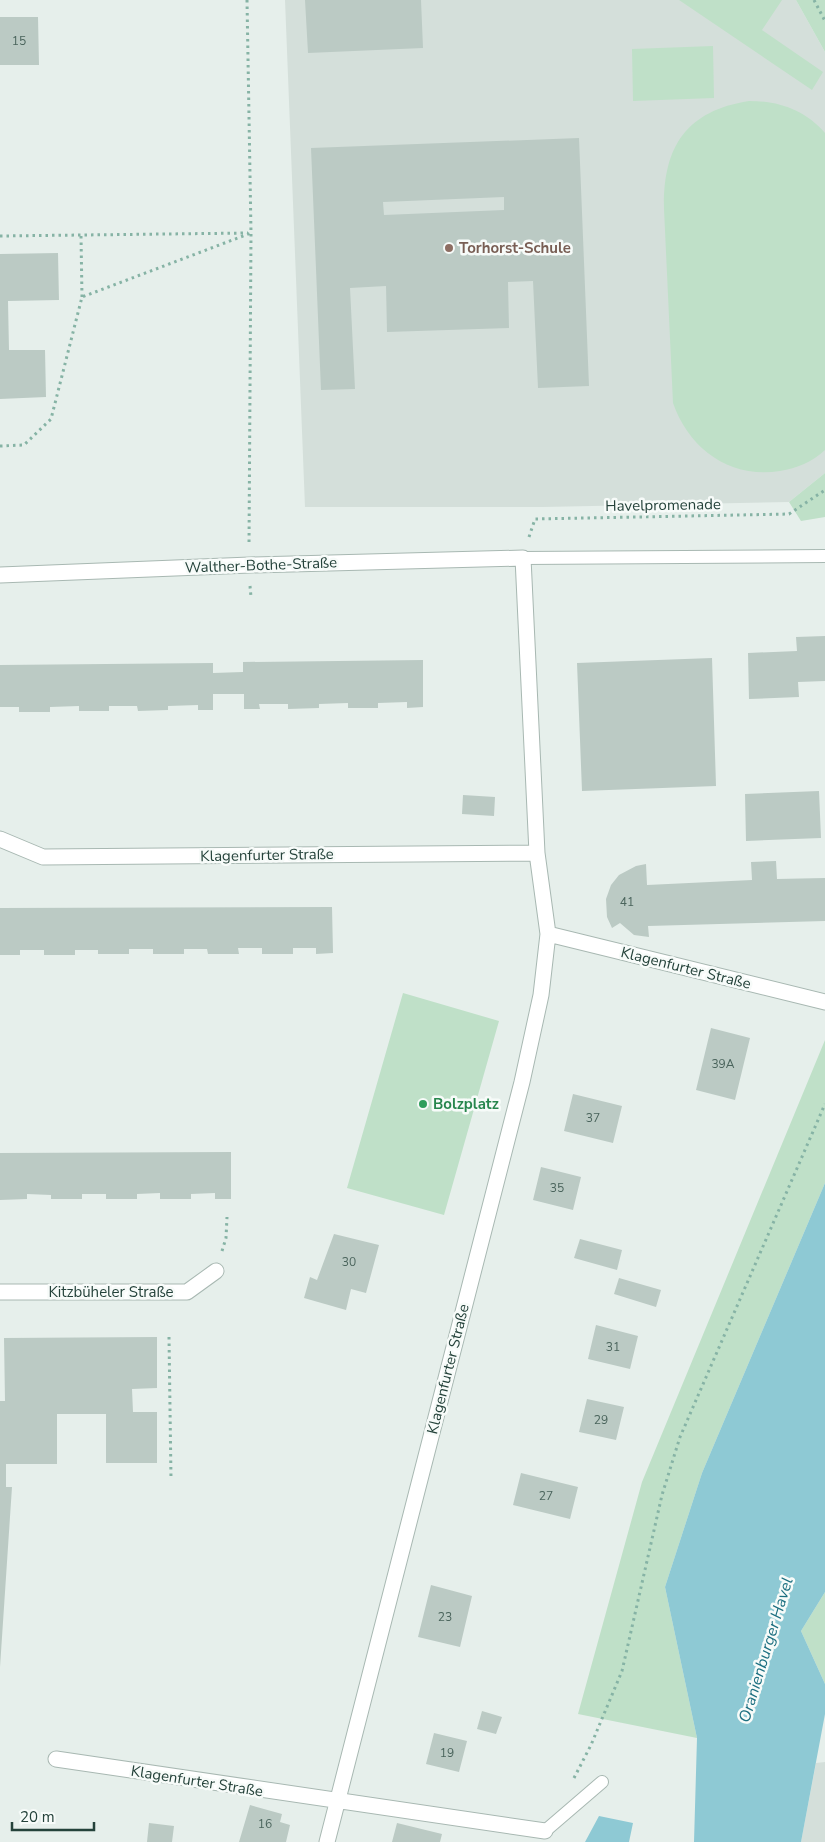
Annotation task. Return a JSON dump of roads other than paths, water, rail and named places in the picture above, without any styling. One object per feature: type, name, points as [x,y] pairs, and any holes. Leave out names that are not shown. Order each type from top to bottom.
[{"type":"street","name":"Walther-Bothe-Straße","points":[[0,575],[250,565],[523,558]]},
{"type":"street","name":"Klagenfurter Straße","points":[[327,1842],[522,1082],[541,994],[548,934],[537,852],[523,558]]},
{"type":"street","name":"Klagenfurter Straße","points":[[0,839],[43,858],[537,852]]},
{"type":"street","name":"Klagenfurter Straße","points":[[548,934],[825,1002]]},
{"type":"street","name":"Kitzbüheler Straße","points":[[0,1292],[187,1292],[216,1271]]},
{"type":"street","name":"Klagenfurter Straße","points":[[56,1760],[545,1831]]},
{"type":"lane","points":[[523,558],[825,556]]},
{"type":"lane","points":[[545,1831],[602,1782]]},
{"type":"water","name":"Oranienburger Havel","points":[[825,1183],[825,1592],[801,1631],[825,1684],[825,1714],[801,1842],[694,1842],[697,1738],[665,1587],[702,1473]]},
{"type":"water","points":[[599,1816],[633,1823],[629,1842],[585,1842]]},
{"type":"place","name":"Torhorst-Schule","points":[[449,248]]},
{"type":"place","name":"Bolzplatz","points":[[423,1104]]}]
